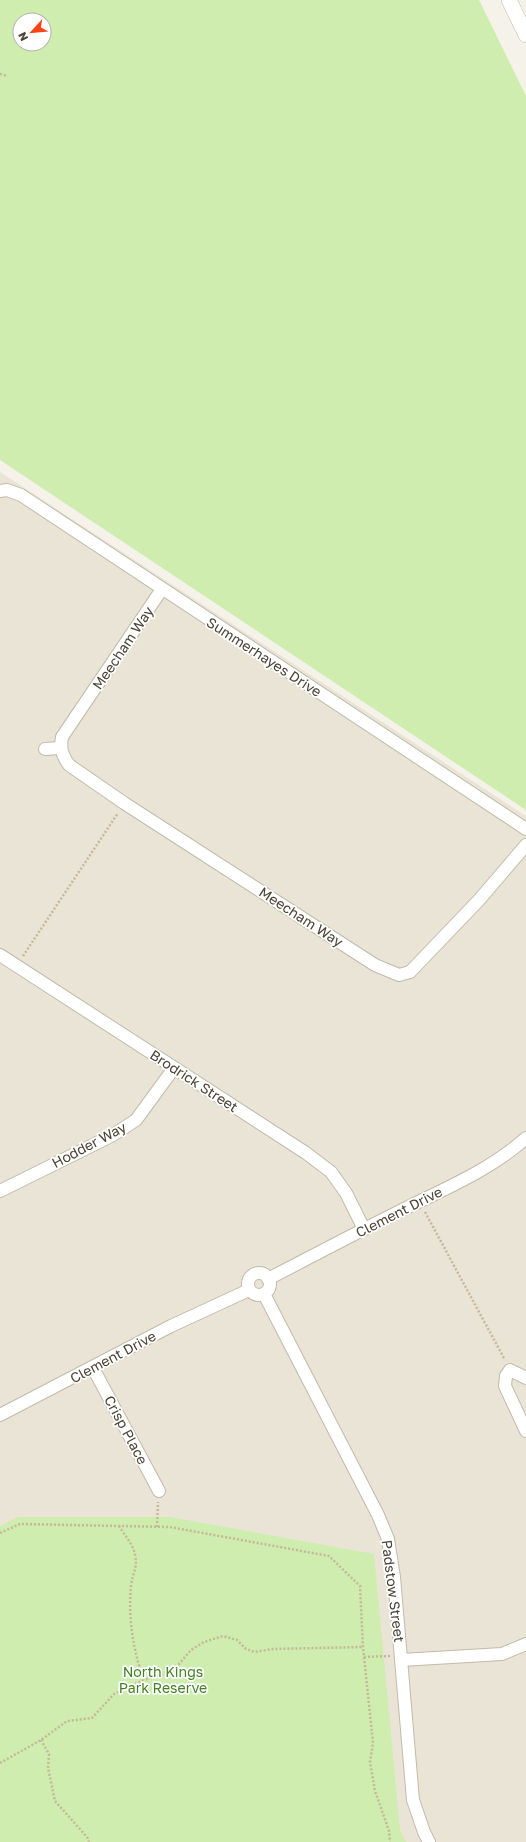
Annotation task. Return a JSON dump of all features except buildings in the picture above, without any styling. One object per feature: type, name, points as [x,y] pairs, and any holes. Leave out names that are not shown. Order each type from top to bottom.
[{"type":"street","points":[[509,0],[526,35]]},
{"type":"street","name":"Summerhayes Drive","points":[[0,491],[7,490],[21,495],[526,830]]},
{"type":"street","name":"Meecham Way","points":[[162,589],[62,737],[60,748],[63,758],[69,765],[124,803],[375,965],[399,975],[410,972],[479,900],[526,845]]},
{"type":"street","points":[[45,749],[60,748]]},
{"type":"street","name":"Brodrick Street","points":[[0,955],[332,1172],[346,1192],[364,1229]]},
{"type":"street","name":"Hodder Way","points":[[2,1188],[113,1135],[136,1120],[174,1068]]},
{"type":"street","name":"Clement Drive","points":[[268,1279],[481,1171],[508,1154],[526,1138]]},
{"type":"street","points":[[261,1274],[268,1279],[269,1287],[264,1294],[258,1295],[249,1290],[248,1284],[252,1276],[261,1274]]},
{"type":"street","name":"Clement Drive","points":[[0,1415],[171,1326],[249,1290]]},
{"type":"street","name":"Padstow Street","points":[[264,1294],[378,1515],[388,1539],[394,1577],[413,1800],[429,1842]]},
{"type":"street","name":"Crisp Place","points":[[92,1368],[159,1491]]},
{"type":"street","points":[[526,1378],[510,1370],[506,1376],[505,1386],[526,1431]]},
{"type":"street","points":[[401,1658],[502,1654],[526,1644]]},
{"type":"path","points":[[0,74],[8,76]]},
{"type":"path","points":[[16,966],[124,803]]},
{"type":"path","points":[[419,1202],[510,1370]]},
{"type":"path","points":[[157,1527],[159,1491]]},
{"type":"path","points":[[0,1533],[20,1524],[170,1527],[329,1556],[360,1586],[363,1647],[373,1743],[370,1762],[376,1791],[390,1831],[390,1842]]},
{"type":"path","points":[[118,1526],[135,1554],[136,1569],[131,1584],[131,1624],[137,1662],[144,1680]]},
{"type":"path","points":[[0,1763],[41,1740],[67,1721],[92,1718],[114,1694],[144,1680],[161,1675],[179,1664],[191,1650],[204,1642],[223,1636],[237,1640],[246,1649],[255,1652],[272,1648],[363,1647]]},
{"type":"path","points":[[364,1657],[401,1658]]},
{"type":"path","points":[[41,1740],[49,1754],[48,1768],[55,1801],[87,1837],[89,1842]]},
{"type":"shaded area","points":[[0,472],[526,816],[526,1842],[0,1842]]},
{"type":"green space","points":[[0,0],[479,0],[526,96],[526,810],[0,460]]},
{"type":"green space","name":"North Kings Park Reserve","points":[[18,1517],[170,1517],[374,1554],[400,1830],[406,1842],[0,1842],[0,1526]]}]
